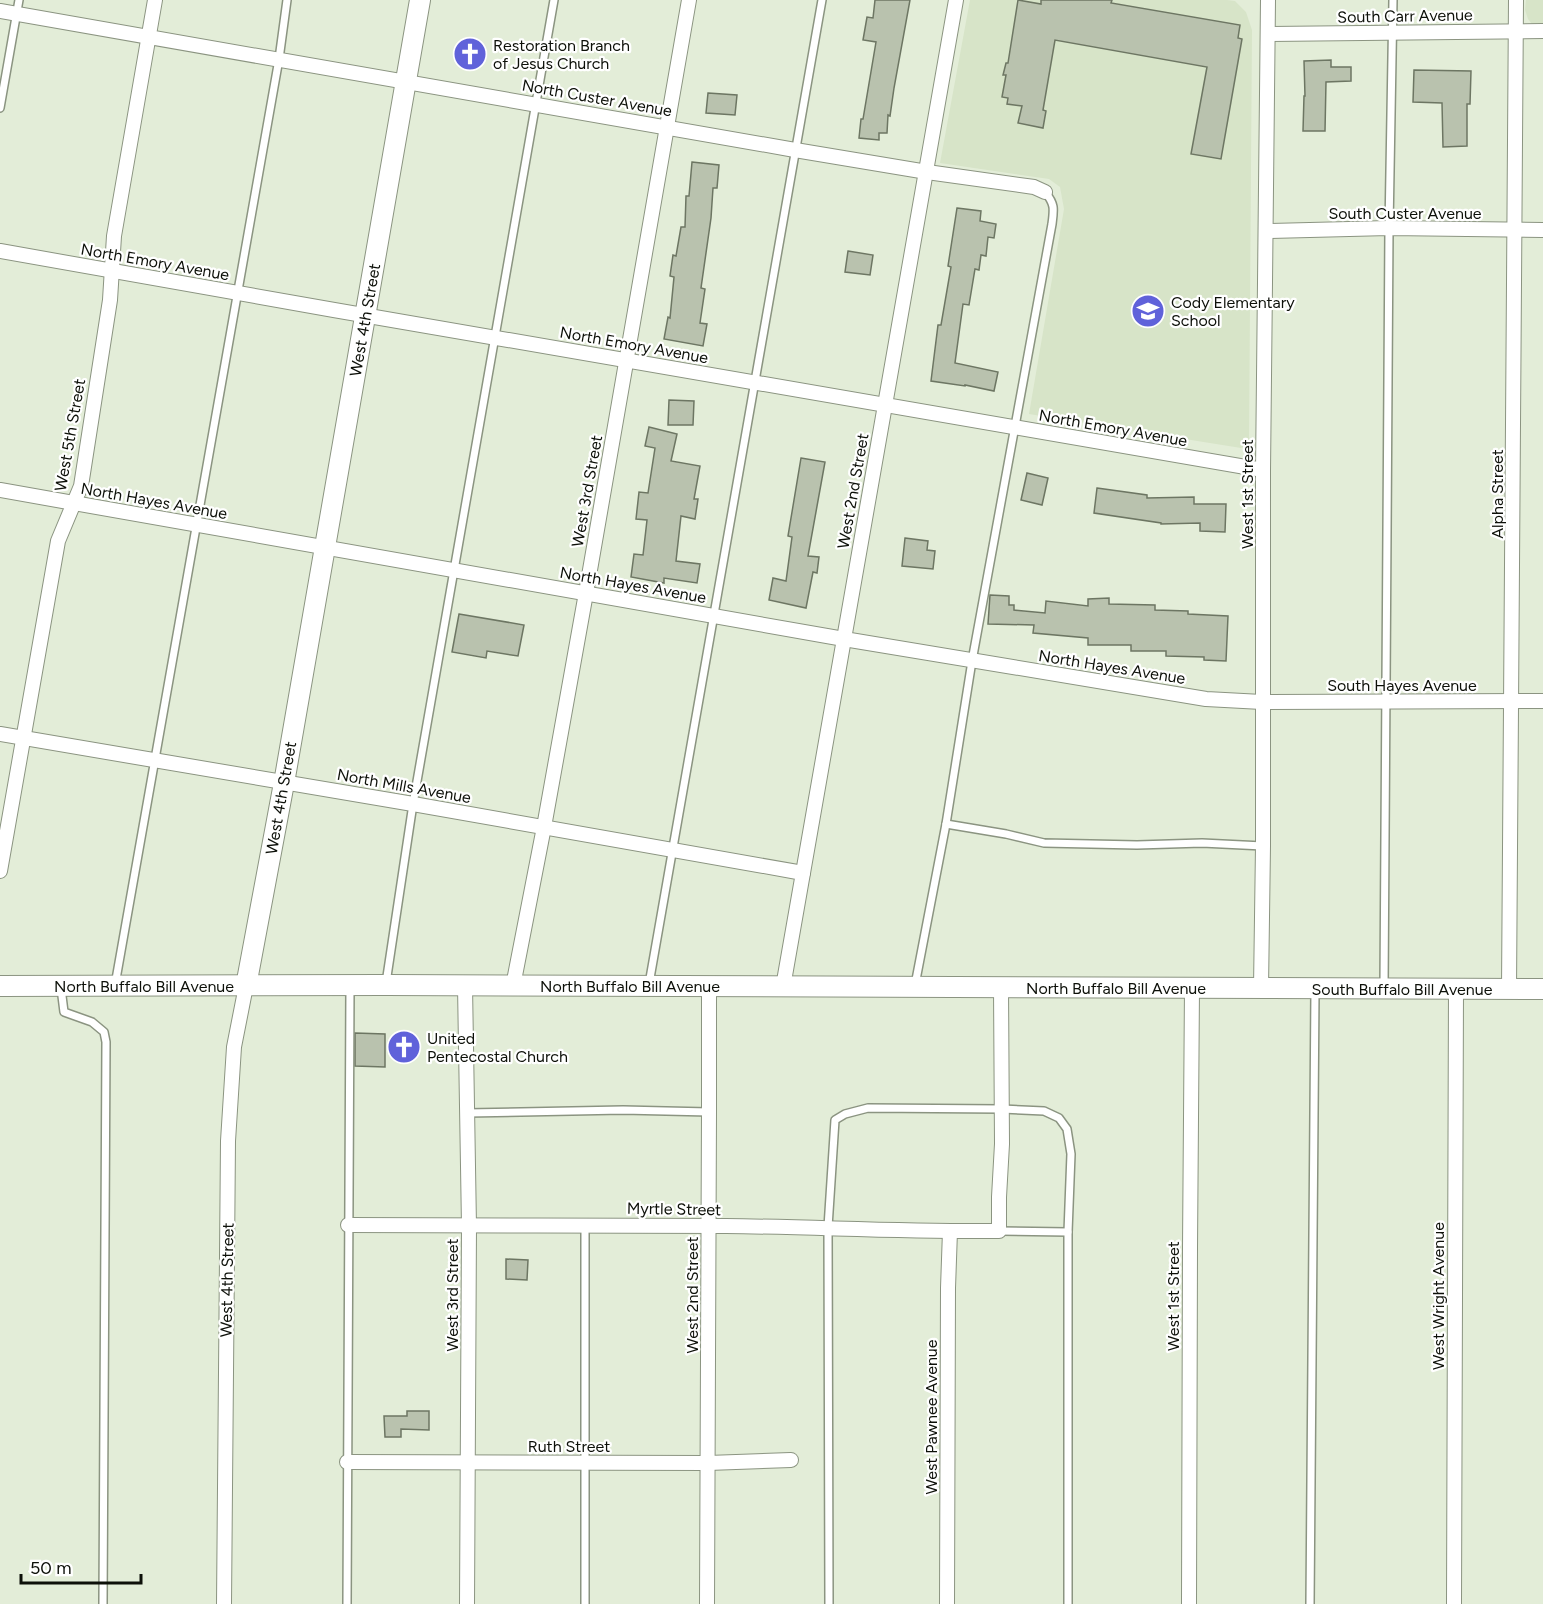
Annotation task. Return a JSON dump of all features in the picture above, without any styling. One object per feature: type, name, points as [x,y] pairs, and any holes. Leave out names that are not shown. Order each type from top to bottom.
[{"type":"main road","name":"West 4th Street","points":[[246,986],[285,783],[420,0]]},
{"type":"main road","name":"North Buffalo Bill Avenue","points":[[0,986],[1260,988]]},
{"type":"main road","name":"South Buffalo Bill Avenue","points":[[1260,988],[1543,989]]},
{"type":"street","name":"West 5th Street","points":[[0,871],[58,541],[81,486],[110,300],[114,236],[155,0]]},
{"type":"street","name":"West 3rd Street","points":[[513,986],[586,593],[689,0]]},
{"type":"street","name":"West 2nd Street","points":[[783,987],[956,0]]},
{"type":"street","points":[[1255,0],[1268,3]]},
{"type":"street","name":"Alpha Street","points":[[1509,989],[1516,0]]},
{"type":"street","name":"West 1st Street","points":[[1260,988],[1263,846],[1263,470],[1268,3]]},
{"type":"street","name":"North Custer Avenue","points":[[0,11],[18,7],[149,36],[795,150],[1034,187],[1045,192]]},
{"type":"street","name":"South Carr Avenue","points":[[1268,34],[1543,31]]},
{"type":"street","name":"South Custer Avenue","points":[[1266,231],[1389,228],[1543,230]]},
{"type":"street","name":"North Emory Avenue","points":[[0,251],[1263,470]]},
{"type":"street","name":"North Hayes Avenue","points":[[0,490],[972,661],[1206,699],[1262,702]]},
{"type":"street","name":"South Hayes Avenue","points":[[1262,702],[1543,701]]},
{"type":"street","name":"North Mills Avenue","points":[[0,734],[803,873]]},
{"type":"street","name":"West 4th Street","points":[[224,1604],[228,1141],[234,1047],[246,986]]},
{"type":"street","name":"West 3rd Street","points":[[465,986],[469,1226],[467,1604]]},
{"type":"street","name":"West 2nd Street","points":[[707,1604],[709,986]]},
{"type":"street","points":[[999,1231],[1002,1144],[1001,987]]},
{"type":"street","name":"West 1st Street","points":[[1189,1604],[1192,988]]},
{"type":"street","name":"West Wright Avenue","points":[[1454,1604],[1456,989]]},
{"type":"street","name":"Myrtle Street","points":[[348,1225],[585,1224],[999,1231]]},
{"type":"street","name":"West Pawnee Avenue","points":[[947,1604],[950,1231]]},
{"type":"street","name":"Ruth Street","points":[[347,1462],[708,1463],[791,1460]]},
{"type":"lane","points":[[115,986],[279,59],[287,0]]},
{"type":"lane","points":[[386,985],[413,804],[554,0]]},
{"type":"lane","points":[[648,986],[822,0]]},
{"type":"lane","points":[[1384,989],[1389,228],[1393,0]]},
{"type":"lane","points":[[0,108],[18,7]]},
{"type":"lane","points":[[915,987],[946,824],[972,661],[1054,209],[1045,192]]},
{"type":"lane","points":[[946,824],[1044,843],[1137,845],[1202,843],[1263,846]]},
{"type":"lane","points":[[346,1604],[350,985]]},
{"type":"lane","points":[[60,986],[64,1012],[92,1022],[104,1032],[106,1041],[104,1604]]},
{"type":"lane","points":[[1310,1604],[1315,988]]},
{"type":"lane","points":[[829,1604],[828,1227],[835,1120],[845,1114],[868,1108],[1044,1111],[1059,1118],[1067,1128],[1071,1154],[1068,1232],[1068,1604]]},
{"type":"lane","points":[[467,1113],[623,1110],[709,1112]]},
{"type":"lane","points":[[585,1224],[585,1604]]},
{"type":"lane","points":[[999,1231],[1068,1232]]},
{"type":"shaded area","name":"Cody Elementary School","points":[[970,0],[1227,0],[1235,1],[1246,12],[1252,30],[1249,444],[1241,448],[1029,414],[1064,209],[1060,187],[1049,179],[940,163]]},
{"type":"shaded area","points":[[1526,0],[1543,0],[1543,24],[1532,24],[1528,19],[1525,10]]},
{"type":"building","points":[[875,0],[910,0],[890,116],[888,115],[887,133],[879,133],[879,140],[859,138],[876,42],[863,40],[867,17],[873,18]]},
{"type":"building","points":[[1018,0],[1041,4],[1041,0],[1112,0],[1111,3],[1240,25],[1238,38],[1242,39],[1221,159],[1191,154],[1207,67],[1055,40],[1043,110],[1046,111],[1043,128],[1018,123],[1022,106],[1007,104],[1008,98],[1002,97],[1006,75],[1003,75],[1006,63],[1008,63]]},
{"type":"building","points":[[1331,60],[1331,67],[1351,67],[1351,81],[1326,82],[1325,131],[1303,131],[1304,61]]},
{"type":"building","points":[[1414,70],[1471,71],[1470,104],[1467,104],[1467,146],[1443,147],[1442,103],[1413,102]]},
{"type":"building","points":[[708,93],[737,95],[735,115],[706,113]]},
{"type":"building","points":[[692,162],[719,165],[717,188],[713,188],[701,288],[705,289],[700,323],[707,324],[703,346],[664,339],[668,317],[670,318],[674,277],[670,276],[673,255],[676,256],[681,227],[685,227],[686,196],[689,196]]},
{"type":"building","points":[[957,208],[981,211],[980,221],[996,224],[994,238],[988,237],[986,256],[981,255],[979,270],[975,269],[969,305],[963,304],[955,363],[998,372],[994,391],[931,381],[938,325],[941,325],[951,267],[948,266]]},
{"type":"building","points":[[848,251],[873,255],[870,275],[845,272]]},
{"type":"building","points":[[669,400],[694,401],[693,425],[668,425]]},
{"type":"building","points":[[649,427],[677,434],[671,461],[700,466],[694,499],[698,499],[695,519],[681,516],[676,561],[700,564],[697,583],[664,578],[664,583],[631,577],[634,554],[643,555],[647,520],[636,519],[639,492],[648,493],[655,448],[645,446]]},
{"type":"building","points":[[801,458],[825,462],[808,556],[819,557],[817,573],[813,572],[806,608],[769,600],[773,578],[786,581],[792,537],[788,536]]},
{"type":"building","points":[[1027,473],[1048,478],[1042,505],[1021,500]]},
{"type":"building","points":[[1097,488],[1147,495],[1147,498],[1194,497],[1194,504],[1226,504],[1225,532],[1200,531],[1200,523],[1161,524],[1094,513]]},
{"type":"building","points":[[905,538],[928,541],[927,550],[935,551],[933,569],[902,566]]},
{"type":"building","points":[[990,595],[1009,596],[1009,605],[1014,605],[1014,610],[1045,613],[1046,601],[1088,606],[1088,599],[1109,598],[1109,604],[1155,605],[1155,610],[1228,616],[1226,661],[1204,660],[1204,657],[1166,656],[1166,651],[1131,651],[1131,645],[1088,645],[1088,638],[1033,633],[1034,625],[988,624]]},
{"type":"building","points":[[459,614],[524,625],[518,656],[487,651],[486,658],[452,652]]},
{"type":"building","points":[[355,1033],[385,1034],[385,1067],[355,1066]]},
{"type":"building","points":[[506,1259],[528,1260],[527,1280],[506,1279]]},
{"type":"building","points":[[407,1411],[429,1411],[429,1430],[401,1429],[401,1437],[385,1437],[384,1416],[407,1416]]},
{"type":"place","name":"Restoration Branch of Jesus Church","points":[[470,54]]},
{"type":"place","name":"Cody Elementary School","points":[[1148,311]]},
{"type":"place","name":"United Pentecostal Church","points":[[404,1047]]}]
